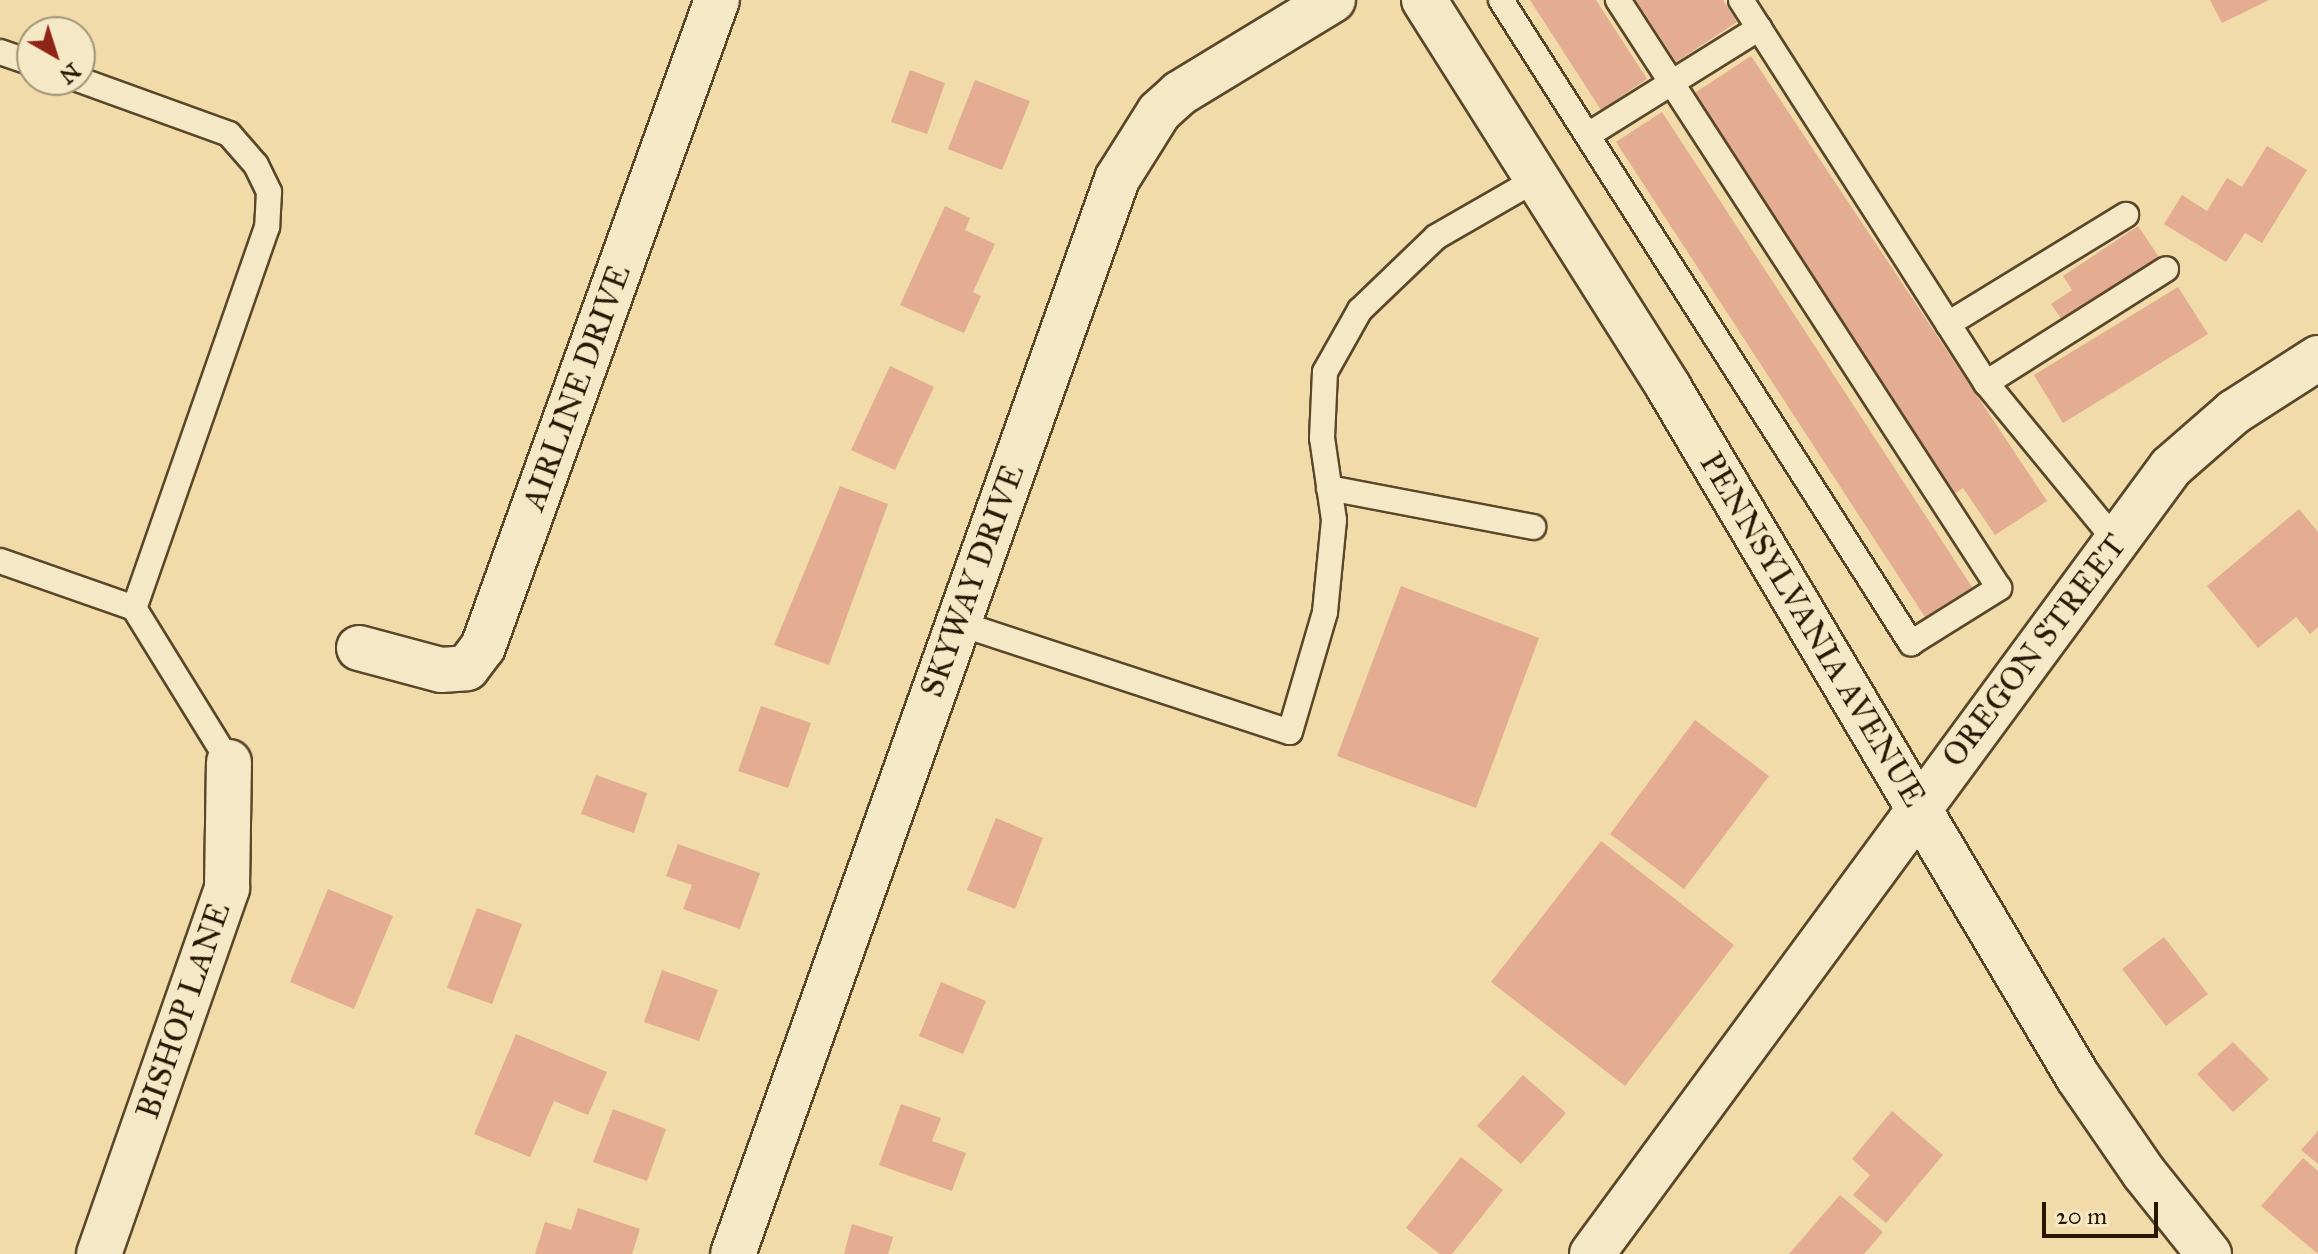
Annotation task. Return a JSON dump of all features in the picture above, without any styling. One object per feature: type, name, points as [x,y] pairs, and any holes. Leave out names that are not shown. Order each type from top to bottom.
[{"type":"street","name":"AIRLINE DRIVE","points":[[359,648],[441,670],[467,668],[483,647],[717,0]]},
{"type":"street","name":"SKYWAY DRIVE","points":[[733,1254],[1117,179],[1159,112],[1180,93],[1333,0]]},
{"type":"street","name":"PENNSYLVANIA AVENUE","points":[[1424,0],[1669,388],[2078,1077],[2144,1173],[2209,1254]]},
{"type":"street","name":"OREGON STREET","points":[[1592,1254],[2171,467],[2234,412],[2318,358]]},
{"type":"street","name":"BISHOP LANE","points":[[99,1254],[227,888],[229,762]]},
{"type":"lane","points":[[1501,0],[1911,643],[1999,588],[1618,0]]},
{"type":"lane","points":[[1741,0],[1986,383],[2116,541]]},
{"type":"lane","points":[[1588,135],[1759,28]]},
{"type":"lane","points":[[96,86],[229,134],[256,165],[269,192],[267,227],[134,608]]},
{"type":"lane","points":[[958,623],[1290,732],[1325,612],[1334,520],[1322,438],[1325,372],[1360,310],[1436,237],[1537,179]]},
{"type":"lane","points":[[1948,324],[2126,215]]},
{"type":"lane","points":[[1986,383],[2166,269]]},
{"type":"lane","points":[[1329,488],[1533,527]]},
{"type":"lane","points":[[0,561],[134,608],[229,762]]},
{"type":"building","points":[[1530,0],[1596,0],[1647,79],[1601,110]]},
{"type":"building","points":[[1636,0],[1723,0],[1737,22],[1676,62]]},
{"type":"building","points":[[2210,0],[2269,0],[2222,23]]},
{"type":"building","points":[[1751,56],[2047,501],[1995,535],[1963,488],[1954,494],[1690,96]]},
{"type":"building","points":[[910,70],[945,83],[927,134],[891,122]]},
{"type":"building","points":[[975,80],[1030,101],[1002,170],[948,149]]},
{"type":"building","points":[[1662,112],[1972,587],[1925,617],[1616,142]]},
{"type":"building","points":[[2267,146],[2307,170],[2262,243],[2245,233],[2226,262],[2164,224],[2182,195],[2207,211],[2227,178],[2242,187]]},
{"type":"building","points":[[945,206],[970,218],[965,230],[995,244],[973,292],[981,296],[964,333],[900,305]]},
{"type":"building","points":[[2138,226],[2159,257],[2062,320],[2051,304],[2072,290],[2063,276]]},
{"type":"building","points":[[2178,287],[2208,334],[2063,423],[2034,375]]},
{"type":"building","points":[[890,366],[934,387],[895,470],[851,450]]},
{"type":"building","points":[[840,486],[888,504],[829,665],[774,645]]},
{"type":"building","points":[[2299,509],[2318,532],[2318,627],[2310,634],[2296,617],[2258,648],[2207,586]]},
{"type":"building","points":[[1401,586],[1539,638],[1476,808],[1337,756]]},
{"type":"building","points":[[761,706],[811,723],[788,788],[738,771]]},
{"type":"building","points":[[1695,720],[1769,776],[1684,889],[1610,834]]},
{"type":"building","points":[[596,775],[647,793],[634,833],[581,814]]},
{"type":"building","points":[[996,818],[1043,838],[1015,909],[967,890]]},
{"type":"building","points":[[1601,841],[1734,945],[1625,1086],[1491,982]]},
{"type":"building","points":[[678,844],[760,873],[740,929],[683,909],[692,885],[666,876]]},
{"type":"building","points":[[328,889],[393,916],[354,1009],[290,982]]},
{"type":"building","points":[[477,908],[522,924],[492,1004],[447,988]]},
{"type":"building","points":[[2164,937],[2208,994],[2166,1026],[2122,969]]},
{"type":"building","points":[[662,970],[718,990],[699,1041],[644,1022]]},
{"type":"building","points":[[941,982],[986,1001],[963,1054],[919,1036]]},
{"type":"building","points":[[516,1034],[607,1072],[588,1115],[554,1101],[530,1157],[474,1134]]},
{"type":"building","points":[[2233,1042],[2269,1079],[2233,1112],[2197,1074]]},
{"type":"building","points":[[1523,1075],[1566,1113],[1521,1164],[1477,1126]]},
{"type":"building","points":[[901,1104],[941,1118],[932,1141],[966,1153],[952,1191],[879,1165]]},
{"type":"building","points":[[613,1109],[666,1129],[647,1181],[593,1162]]},
{"type":"building","points":[[1892,1111],[1943,1155],[1886,1223],[1853,1195],[1870,1175],[1852,1159]]},
{"type":"building","points":[[2318,1131],[2318,1164],[2301,1150]]},
{"type":"building","points":[[1461,1157],[1503,1190],[1452,1254],[1440,1254],[1406,1228]]},
{"type":"building","points":[[2303,1158],[2318,1171],[2318,1254],[2261,1206]]},
{"type":"building","points":[[1840,1195],[1883,1232],[1864,1254],[1789,1254]]},
{"type":"building","points":[[578,1208],[640,1229],[632,1254],[535,1254],[545,1222],[571,1230]]},
{"type":"building","points":[[852,1224],[893,1237],[888,1254],[844,1254]]}]
